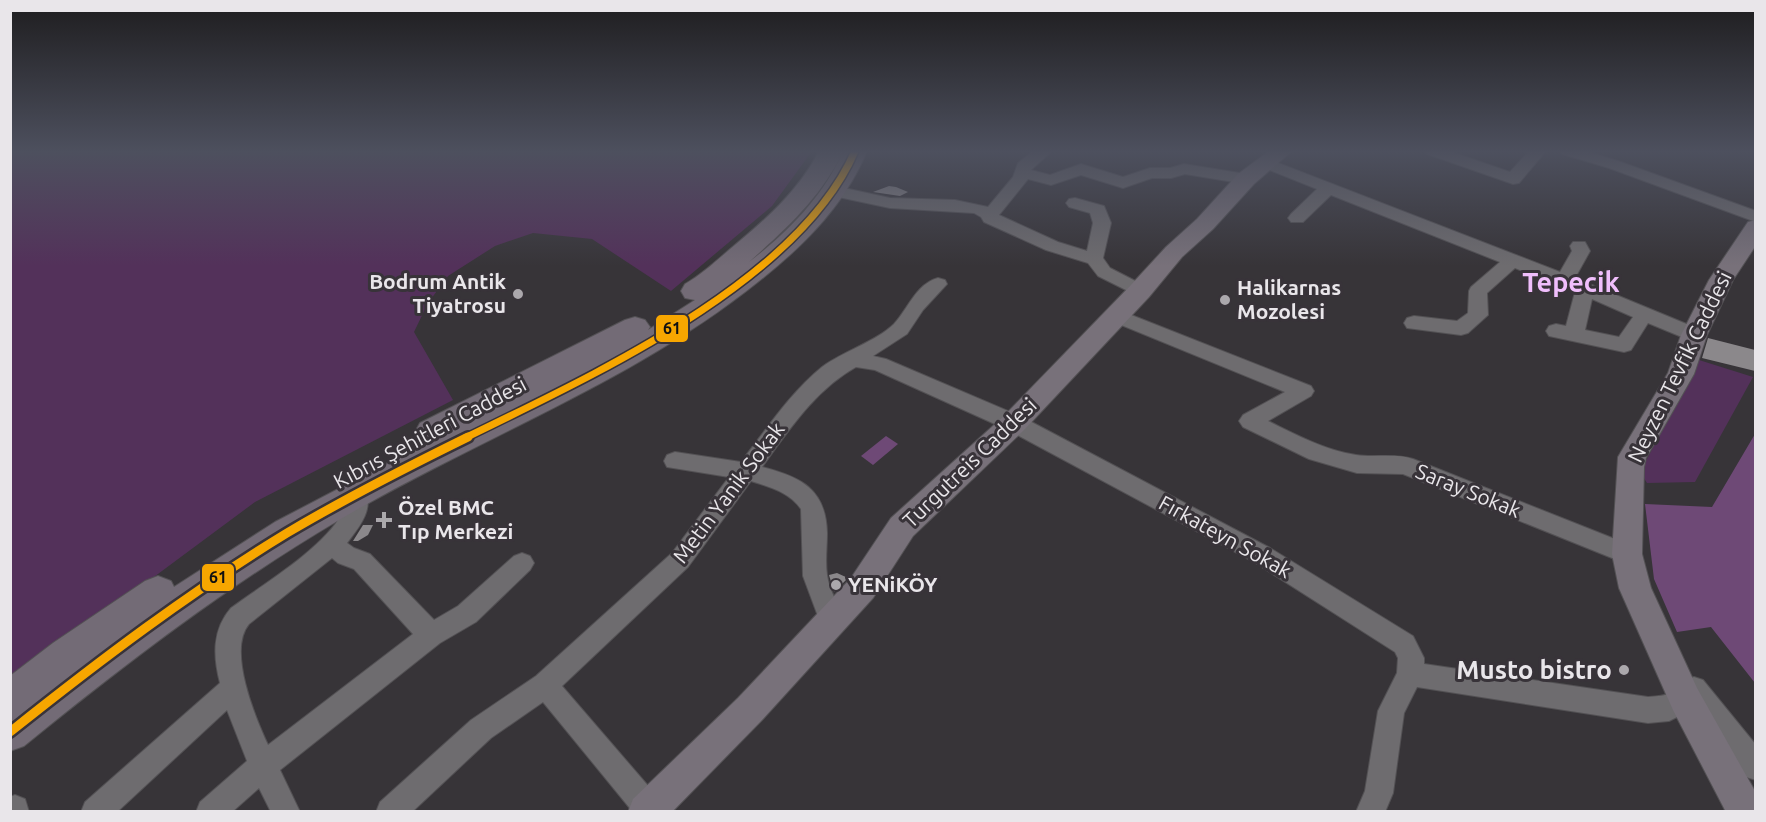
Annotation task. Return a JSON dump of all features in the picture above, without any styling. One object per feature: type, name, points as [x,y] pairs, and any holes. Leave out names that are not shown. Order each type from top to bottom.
[{"type":"highway","name":"Kıbrıs Şehitleri Caddesi","points":[[10,700],[86,642],[253,530],[357,471],[647,321],[706,284],[789,209],[807,189]]},
{"type":"highway","name":"Kıbrıs Şehitleri Caddesi","points":[[10,732],[90,668],[214,579],[356,494],[571,385],[678,326],[721,298],[787,245],[813,220],[835,191]]},
{"type":"main road","name":"Turgutreis Caddesi","points":[[649,810],[750,709],[862,588],[902,527],[1014,423],[1140,291],[1174,252],[1241,189]]},
{"type":"main road","name":"Neyzen Tevfik Caddesi","points":[[1751,809],[1635,588],[1627,554],[1632,457],[1681,374],[1694,334],[1721,280],[1755,227]]},
{"type":"street","points":[[990,214],[1001,205],[1012,189]]},
{"type":"street","points":[[1298,218],[1327,189]]},
{"type":"street","points":[[1331,189],[1694,334]]},
{"type":"street","points":[[1681,189],[1755,217]]},
{"type":"street","points":[[835,191],[890,203],[961,207],[985,211],[999,224],[1052,246],[1069,249],[1094,259],[1104,272],[1140,291]]},
{"type":"street","points":[[1075,203],[1098,210],[1102,223],[1094,259]]},
{"type":"street","points":[[1563,280],[1572,270],[1581,250],[1579,246]]},
{"type":"street","points":[[1414,323],[1461,328],[1478,315],[1478,291],[1512,261]]},
{"type":"street","name":"Metin Yanik Sokak","points":[[390,812],[481,729],[545,685],[680,561],[789,414],[830,372],[900,328],[916,305],[938,284]]},
{"type":"street","points":[[1585,289],[1565,332],[1624,345],[1645,313]]},
{"type":"street","name":"Saray Sokak","points":[[1116,315],[1304,391],[1250,421],[1309,451],[1357,464],[1405,465],[1627,554]]},
{"type":"street","points":[[853,359],[879,364],[1014,423]]},
{"type":"street","name":"Fırkateyn Sokak","points":[[1014,423],[1262,555],[1404,644],[1411,658],[1410,674]]},
{"type":"street","points":[[675,461],[747,471],[781,482],[804,494],[813,507],[815,578],[829,608],[831,619]]},
{"type":"street","points":[[286,812],[262,766],[233,687],[228,644],[230,629],[240,616],[333,544],[358,507],[356,494]]},
{"type":"street","points":[[333,544],[346,556],[362,561],[431,635]]},
{"type":"street","points":[[210,812],[262,766],[431,635],[467,614],[522,563]]},
{"type":"street","points":[[1370,812],[1379,793],[1391,711],[1410,674],[1648,710],[1669,708],[1690,694],[1755,767]]},
{"type":"street","points":[[545,685],[649,810]]},
{"type":"street","points":[[95,812],[233,687]]},
{"type":"shaded area","points":[[11,189],[784,189],[772,206],[671,291],[592,239],[533,233],[495,246],[448,276],[428,303],[414,332],[453,400],[255,502],[11,683]]},
{"type":"shaded area","points":[[1699,360],[1753,377],[1695,482],[1647,483],[1640,472]]},
{"type":"shaded area","points":[[1755,434],[1755,683],[1711,627],[1677,632],[1654,579],[1645,504],[1712,507]]},
{"type":"shaded area","points":[[886,436],[898,444],[873,465],[861,456]]},
{"type":"building","points":[[880,189],[902,189],[908,192],[900,196],[873,192]]},
{"type":"building","points":[[1708,338],[1755,350],[1755,371],[1702,358]]},
{"type":"building","points":[[363,525],[373,525],[368,535],[358,541],[353,541]]},
{"type":"building","points":[[837,573],[848,578],[834,592],[829,575]]},
{"type":"transit line","name":"61","points":[[10,732],[87,671],[246,558],[384,479],[606,367],[659,337],[711,303],[790,241],[816,215],[835,189]]},
{"type":"place","name":"Bodrum Antik Tiyatrosu","points":[[518,294]]},
{"type":"place","name":"Halikarnas Mozolesi","points":[[1225,300]]},
{"type":"place","name":"Özel BMC Tıp Merkezi","points":[[384,520]]},
{"type":"place","name":"YENiKÖY","points":[[836,585]]},
{"type":"place","name":"Musto bistro","points":[[1624,670]]},
{"type":"district","name":"Tepecik","points":[[1571,283]]}]
